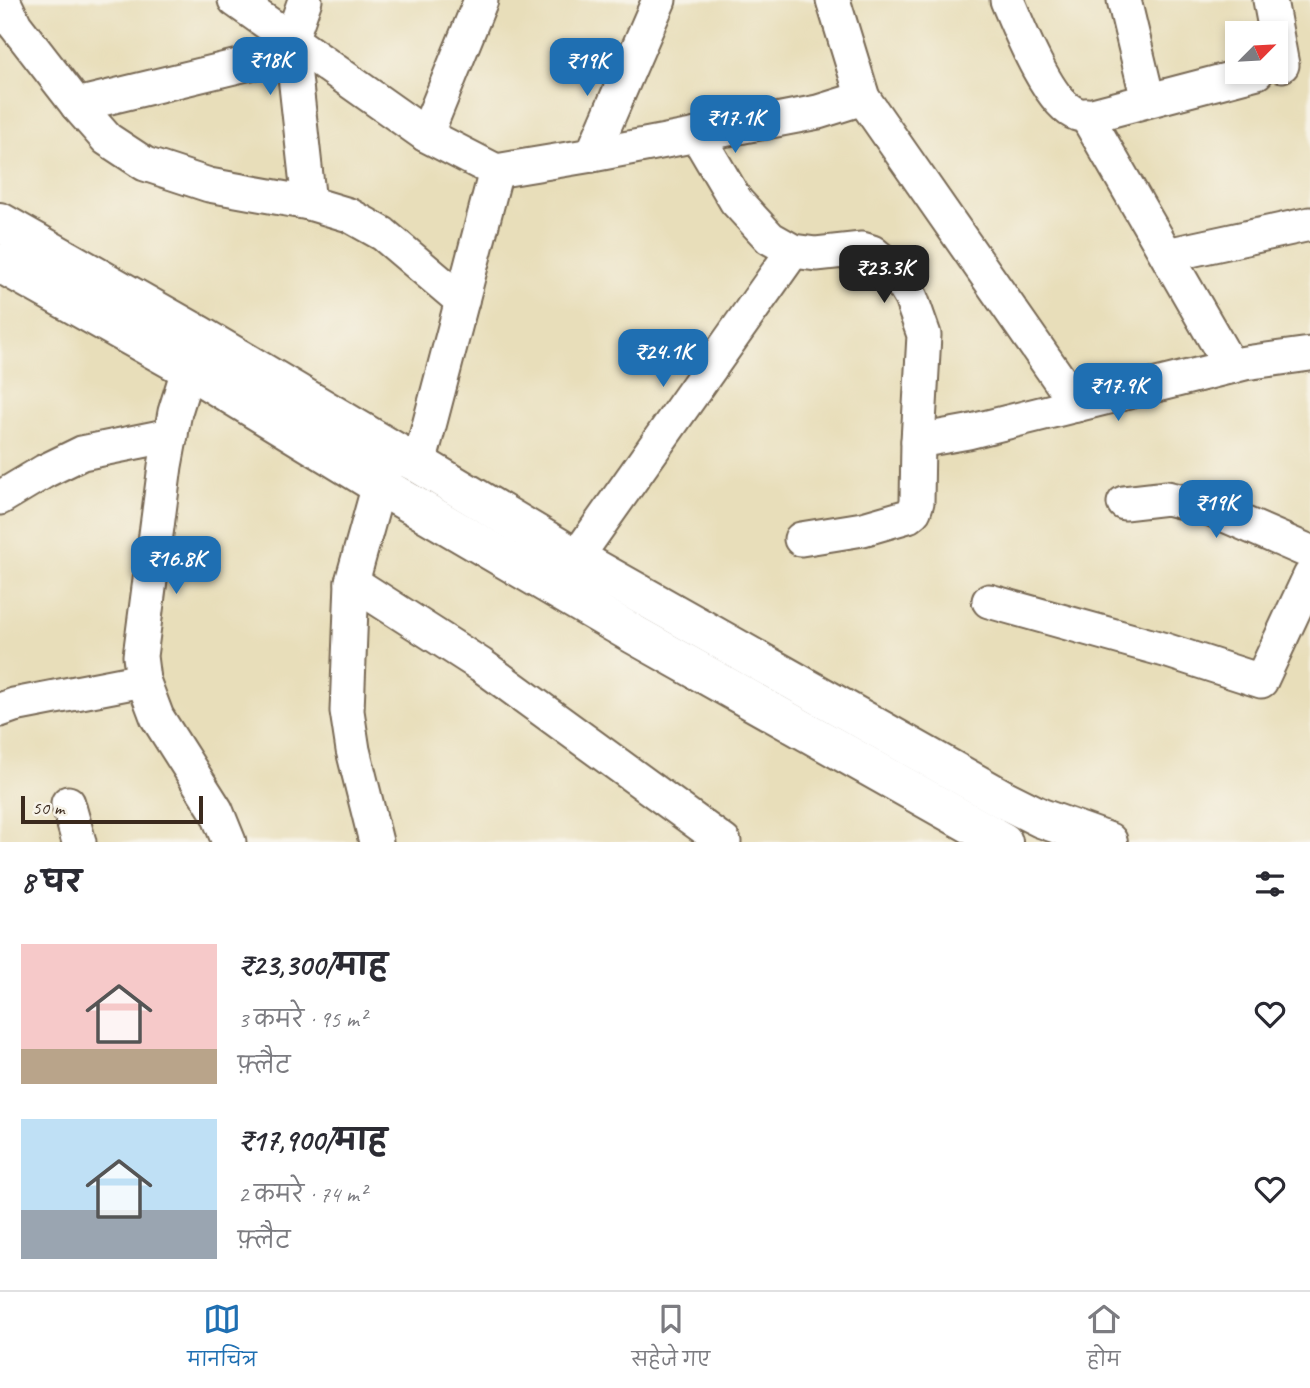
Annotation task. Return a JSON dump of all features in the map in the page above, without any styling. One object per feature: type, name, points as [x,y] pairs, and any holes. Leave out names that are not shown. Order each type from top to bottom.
[{"type":"main road","points":[[0,222],[194,352],[397,467],[576,558],[1003,799],[1041,818],[1104,841]]},
{"type":"main road","points":[[0,263],[194,352]]},
{"type":"main road","points":[[397,467],[635,635],[1006,842]]},
{"type":"street","points":[[3,0],[15,25],[77,105],[107,139],[145,164],[209,185],[309,203],[349,215],[383,234],[462,301]]},
{"type":"street","points":[[234,0],[291,47],[426,135],[496,171],[818,112],[863,98]]},
{"type":"street","points":[[305,0],[291,47],[309,203]]},
{"type":"street","points":[[426,135],[481,0]]},
{"type":"street","points":[[592,155],[659,0]]},
{"type":"street","points":[[833,0],[863,98],[1077,405]]},
{"type":"street","points":[[1007,0],[1024,43],[1058,99],[1067,109],[1078,115],[1093,115],[1225,80]]},
{"type":"street","points":[[1124,0],[1148,100]]},
{"type":"street","points":[[1270,0],[1274,21]]},
{"type":"street","points":[[77,105],[291,47]]},
{"type":"street","points":[[1086,115],[1231,366]]},
{"type":"street","points":[[697,135],[736,201],[770,238],[793,251],[816,254],[862,249],[872,252],[895,271],[911,298],[924,335],[918,441],[918,502],[914,511],[908,516],[863,529],[801,538]]},
{"type":"street","points":[[376,842],[353,750],[347,711],[352,582],[462,301],[496,171]]},
{"type":"street","points":[[1167,255],[1310,224]]},
{"type":"street","points":[[576,558],[793,251]]},
{"type":"street","points":[[194,352],[175,412],[165,466],[141,656],[143,680],[157,717],[216,810],[229,842]]},
{"type":"street","points":[[918,441],[968,432],[1231,366],[1310,354]]},
{"type":"street","points":[[0,498],[82,453],[171,435]]},
{"type":"street","points":[[1124,503],[1167,498],[1211,509],[1310,552]]},
{"type":"street","points":[[989,601],[1165,650],[1261,681],[1310,576]]},
{"type":"street","points":[[352,582],[481,665],[724,842]]},
{"type":"street","points":[[0,710],[13,705],[143,680]]},
{"type":"street","points":[[1003,799],[1006,842]]},
{"type":"street","points":[[68,803],[79,842]]}]
